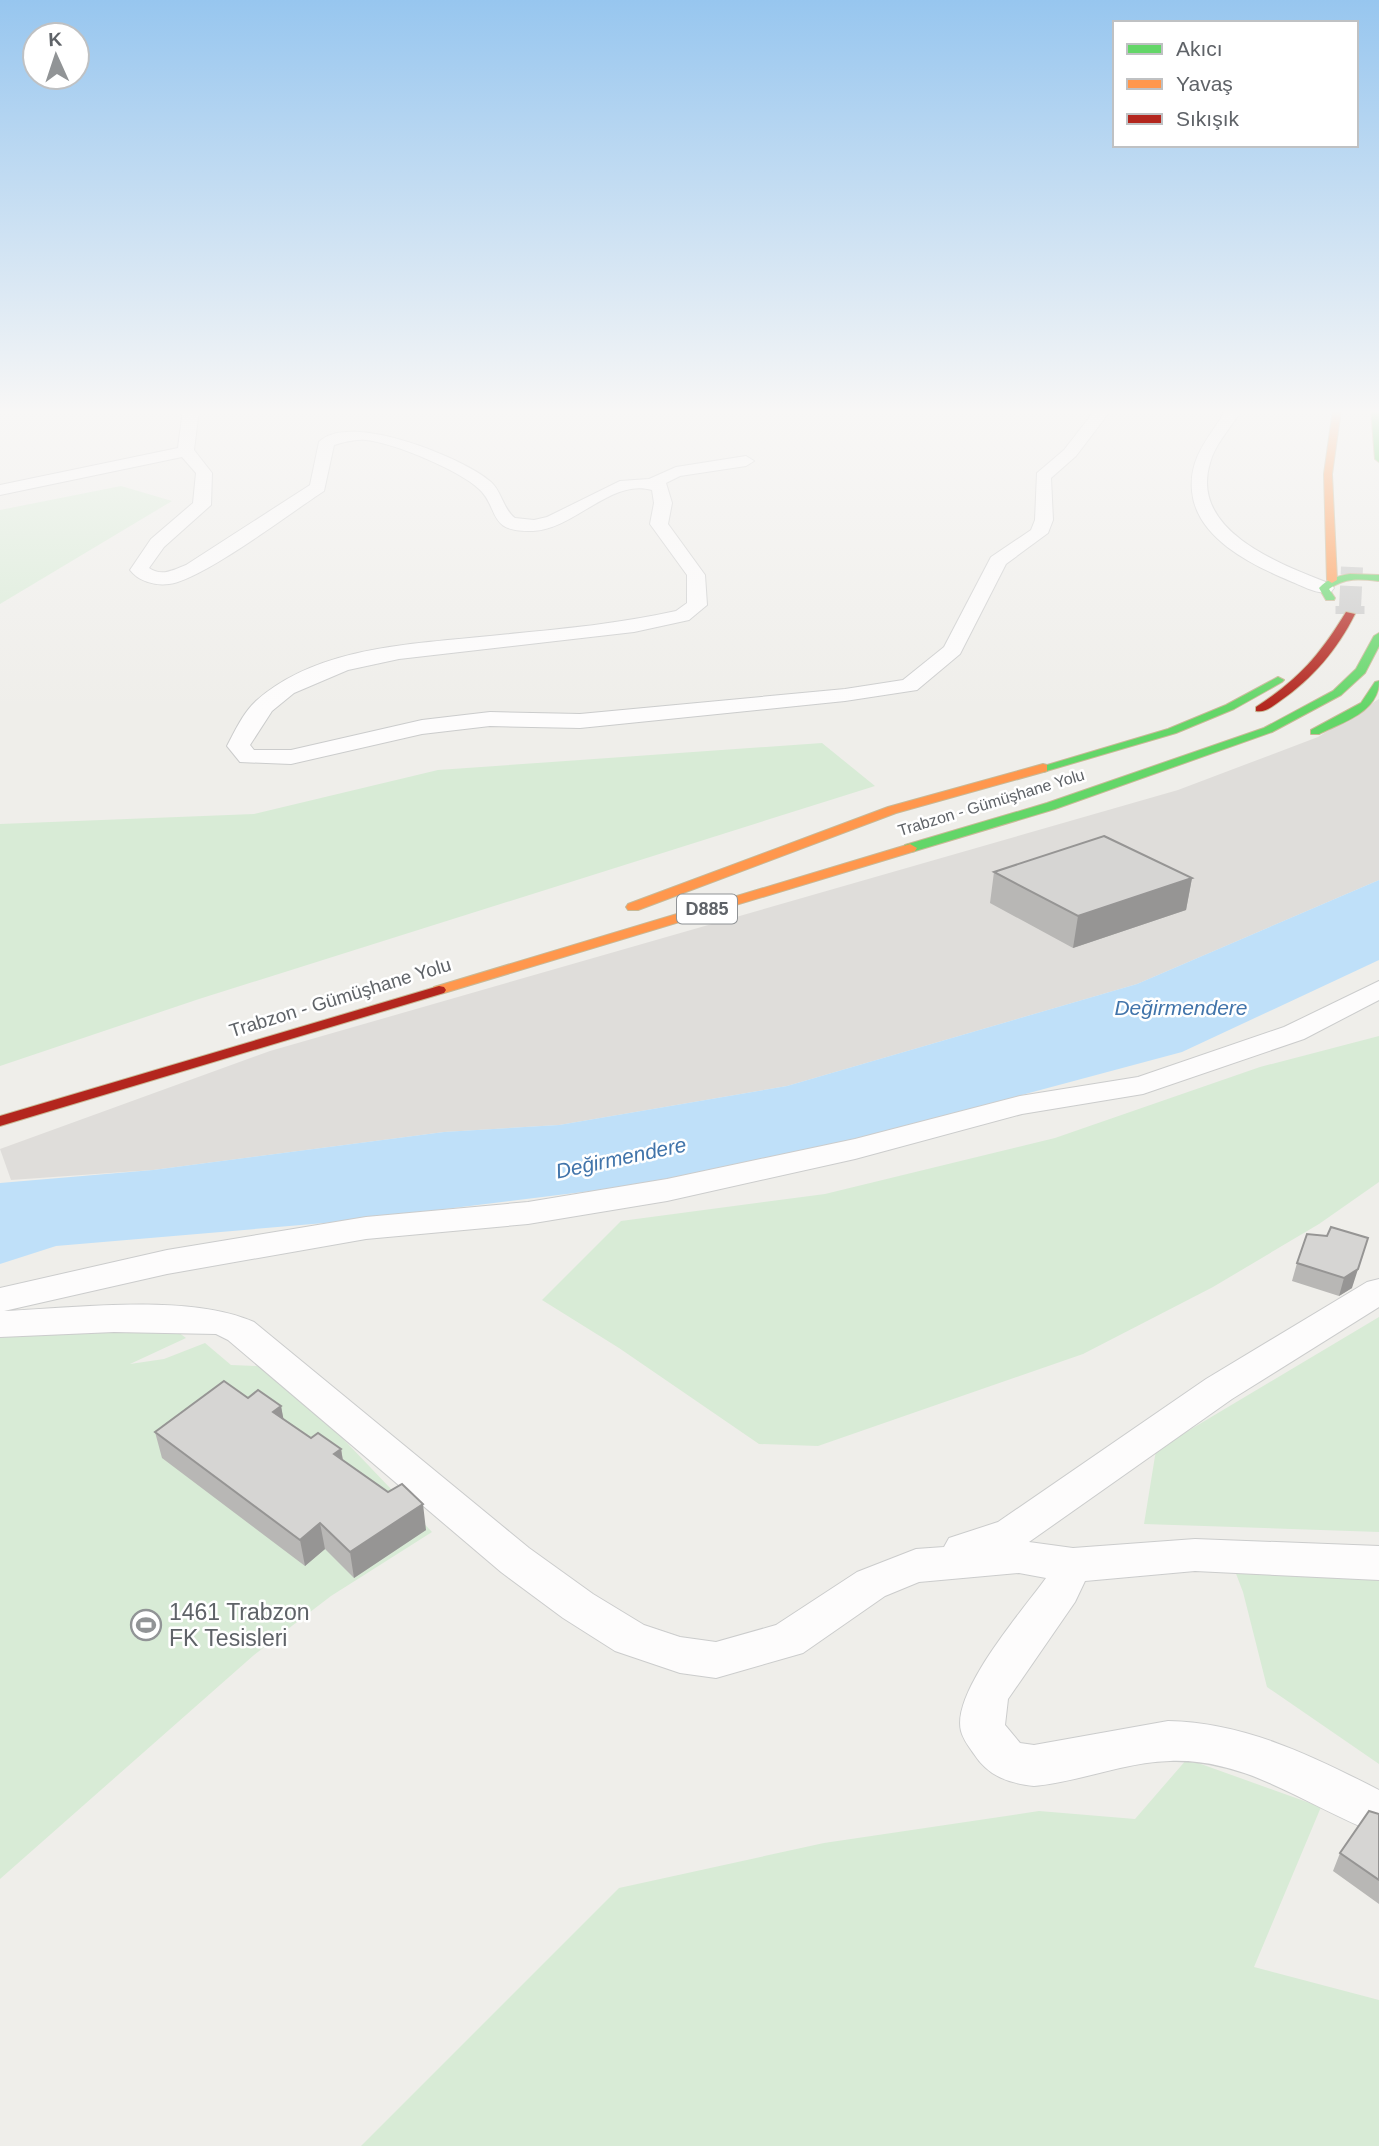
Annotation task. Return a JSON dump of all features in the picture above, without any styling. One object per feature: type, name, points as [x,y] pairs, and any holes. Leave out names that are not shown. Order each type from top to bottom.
[{"type":"highway","points":[[1327,510],[1330,600]]},
{"type":"highway","points":[[1330,600],[1353,576],[1379,578]]},
{"type":"highway","points":[[1330,600],[1370,611]]},
{"type":"highway","name":"Trabzon - Gümüşhane Yolu","points":[[827,852],[616,915],[892,810],[1172,731],[1230,707],[1275,682],[1301,662],[1319,641],[1330,600]]},
{"type":"highway","name":"Trabzon - Gümüşhane Yolu","points":[[1091,772],[1183,744],[1251,714],[1286,694],[1313,673],[1336,646],[1350,614]]},
{"type":"highway","name":"Trabzon - Gümüşhane Yolu","points":[[0,1121],[1051,806],[1268,730],[1336,693],[1361,671],[1379,636]]},
{"type":"highway","points":[[1303,739],[1365,705],[1379,684]]},
{"type":"highway","name":"Trabzon - Gümüşhane Yolu","points":[[692,914],[890,868],[1059,821]]},
{"type":"street","points":[[196,510],[157,543],[139,570],[150,577],[168,579],[193,569],[283,510]]},
{"type":"street","points":[[498,510],[512,524],[524,525],[555,522],[577,510]]},
{"type":"street","points":[[662,510],[659,524],[696,575],[697,605],[682,616],[404,652],[342,666],[311,677],[264,707],[238,746],[248,757],[291,757],[436,725],[489,719],[580,721],[845,695],[909,685],[953,650],[999,561],[1039,533],[1044,520],[1044,510]]},
{"type":"street","points":[[1207,510],[1231,543],[1330,600]]},
{"type":"street","points":[[0,1300],[167,1262],[340,1233],[528,1213],[667,1190],[855,1149],[1020,1105],[1143,1084],[1294,1033],[1379,989]]},
{"type":"street","points":[[0,1324],[114,1319],[221,1322],[240,1331],[515,1560],[578,1606],[630,1638],[680,1655],[716,1660],[788,1640],[871,1584],[1012,1533],[1219,1389],[1379,1291]]},
{"type":"street","points":[[916,1566],[1019,1557],[1073,1565],[1195,1555],[1379,1563]]},
{"type":"street","points":[[1073,1565],[1060,1590],[987,1694],[982,1729],[996,1749],[1013,1762],[1044,1765],[1131,1745],[1188,1740],[1248,1753],[1379,1813]]},
{"type":"shaded area","points":[[1379,699],[1379,880],[1137,984],[787,1086],[559,1125],[444,1132],[153,1170],[11,1180],[0,1149],[270,1051],[1178,790],[1318,737]]},
{"type":"green space","points":[[0,510],[157,510],[0,604]]},
{"type":"green space","points":[[822,743],[875,786],[199,999],[0,1066],[0,824],[254,814],[438,770]]},
{"type":"green space","points":[[1379,1036],[1379,1182],[1319,1224],[1213,1287],[1083,1354],[818,1446],[759,1444],[619,1348],[542,1300],[621,1221],[825,1194],[1055,1138],[1260,1067]]},
{"type":"green space","points":[[1379,1317],[1379,1532],[1144,1524],[1156,1450]]},
{"type":"green space","name":"1461 Trabzon FK Tesisleri","points":[[170,1326],[186,1338],[130,1364],[164,1359],[205,1343],[231,1365],[257,1366],[287,1380],[432,1532],[331,1596],[254,1655],[0,1879],[0,1332]]},
{"type":"green space","points":[[1235,1571],[1379,1578],[1379,1764],[1267,1687],[1243,1592]]},
{"type":"green space","points":[[1187,1759],[1321,1807],[1254,1967],[1379,2000],[1379,2146],[361,2146],[619,1888],[824,1843],[1039,1811],[1135,1819]]},
{"type":"water","name":"Değirmendere","points":[[1379,880],[1379,960],[1182,1052],[728,1174],[348,1221],[56,1246],[0,1264],[0,1183],[153,1170],[444,1132],[559,1125],[787,1086],[1137,984]]},
{"type":"building","points":[[1104,836],[1192,878],[1078,916],[994,872]]},
{"type":"building","points":[[1331,1227],[1368,1238],[1358,1269],[1344,1278],[1297,1263],[1307,1234],[1327,1236]]},
{"type":"building","points":[[224,1381],[248,1398],[258,1390],[281,1406],[273,1412],[311,1438],[318,1433],[341,1449],[334,1454],[388,1492],[402,1484],[423,1504],[350,1552],[320,1523],[300,1540],[155,1432]]},
{"type":"building","points":[[1369,1811],[1379,1814],[1379,1880],[1340,1853]]},
{"type":"tunnel","points":[[1350,608],[1352,567]]},
{"type":"tunnel","points":[[1350,608],[1350,614]]},
{"type":"traffic: fast","points":[[1330,598],[1324,588],[1336,580],[1350,577],[1379,578]]},
{"type":"traffic: fast","points":[[910,848],[1051,806],[1268,730],[1337,693],[1361,671],[1379,636]]},
{"type":"traffic: fast","points":[[1043,768],[1172,731],[1230,707],[1278,680]]},
{"type":"traffic: fast","points":[[1315,732],[1365,705],[1379,684]]},
{"type":"traffic: slow","points":[[1329,510],[1332,580]]},
{"type":"traffic: slow","points":[[633,907],[892,810],[1043,768]]},
{"type":"traffic: slow","points":[[439,990],[910,848]]},
{"type":"traffic: jam","points":[[1260,709],[1312,669],[1333,644],[1350,614]]},
{"type":"traffic: jam","points":[[0,1121],[439,990]]},
{"type":"place","name":"1461 Trabzon FK Tesisleri","points":[[146,1625]]}]
